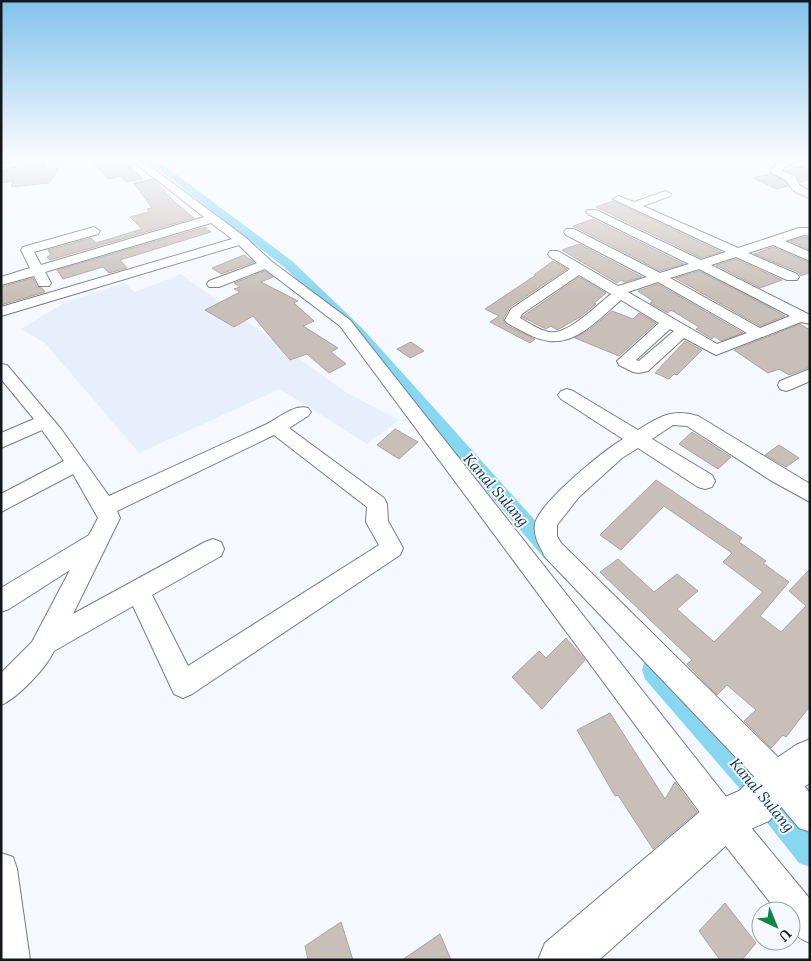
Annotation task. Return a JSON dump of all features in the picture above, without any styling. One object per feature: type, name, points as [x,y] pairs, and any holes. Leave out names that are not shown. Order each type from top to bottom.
[{"type":"street","points":[[194,205],[242,240],[266,264],[345,323],[768,790],[810,817]]},
{"type":"street","points":[[634,206],[792,277]]},
{"type":"street","points":[[592,212],[700,264],[805,319]]},
{"type":"street","points":[[173,218],[206,214]]},
{"type":"street","points":[[1,281],[38,271],[206,214]]},
{"type":"street","points":[[613,222],[574,234],[658,277],[760,334]]},
{"type":"street","points":[[51,296],[27,250],[94,231]]},
{"type":"street","points":[[579,269],[516,312],[512,320],[540,334],[553,337],[566,335],[619,292],[658,277],[804,231],[810,232]]},
{"type":"street","points":[[2,314],[51,296],[242,240]]},
{"type":"street","points":[[775,241],[810,257]]},
{"type":"street","points":[[554,254],[716,350],[805,319]]},
{"type":"street","points":[[214,284],[266,264]]},
{"type":"street","points":[[669,322],[625,361],[642,368],[683,331]]},
{"type":"street","points":[[1,369],[9,388],[45,421],[76,463],[105,507],[110,518],[41,651],[1,692]]},
{"type":"street","points":[[786,385],[810,374]]},
{"type":"street","points":[[567,395],[705,481]]},
{"type":"street","points":[[105,507],[276,427],[302,412]]},
{"type":"street","points":[[810,494],[777,476],[692,420],[678,418],[667,421],[615,453],[572,491],[546,523],[546,537],[553,550],[768,790],[810,926]]},
{"type":"street","points":[[1,441],[45,421]]},
{"type":"street","points":[[138,591],[183,685],[392,548],[377,522],[377,504],[276,427]]},
{"type":"street","points":[[1,504],[76,463]]},
{"type":"street","points":[[1,601],[98,542]]},
{"type":"street","points":[[46,642],[213,549]]},
{"type":"street","points":[[562,960],[768,790]]},
{"type":"street","points":[[1,869],[12,960]]},
{"type":"shaded area","points":[[181,274],[347,393],[399,420],[367,444],[280,389],[139,453],[45,343],[21,329],[64,303],[124,283],[135,292]]},
{"type":"building","points":[[150,205],[178,205],[194,218],[50,260],[47,257],[51,255],[48,250],[91,238],[96,243],[142,229],[130,217],[149,212],[147,209],[152,208]]},
{"type":"building","points":[[602,205],[621,205],[721,252],[701,258],[596,207]]},
{"type":"building","points":[[593,219],[684,264],[660,271],[573,226]]},
{"type":"building","points":[[205,227],[211,232],[120,260],[127,268],[109,273],[103,267],[63,279],[57,270]]},
{"type":"building","points":[[804,237],[810,238],[810,250],[790,241]]},
{"type":"building","points":[[579,244],[642,277],[624,282],[621,280],[617,283],[562,250]]},
{"type":"building","points":[[773,247],[810,263],[810,272],[801,276],[798,272],[754,254]]},
{"type":"building","points":[[244,255],[254,262],[221,274],[212,268]]},
{"type":"building","points":[[736,259],[782,280],[760,288],[716,265]]},
{"type":"building","points":[[553,261],[567,269],[510,307],[503,319],[506,325],[535,339],[530,343],[490,322],[499,316],[485,309],[536,275],[534,275]]},
{"type":"building","points":[[265,271],[273,277],[261,282],[298,301],[294,303],[314,321],[303,326],[338,348],[331,352],[346,364],[329,373],[307,354],[290,360],[253,316],[234,327],[205,310],[240,292],[234,289],[240,287],[234,283]]},
{"type":"building","points":[[699,271],[785,316],[760,326],[675,278]]},
{"type":"building","points":[[579,277],[606,293],[580,317],[557,330],[551,326],[546,329],[522,317]]},
{"type":"building","points":[[33,278],[37,287],[42,288],[45,292],[1,305],[1,287]]},
{"type":"building","points":[[658,284],[743,333],[721,341],[714,336],[712,339],[696,329],[699,327],[671,310],[668,313],[650,303],[653,301],[638,291]]},
{"type":"building","points":[[612,311],[633,319],[639,313],[656,323],[619,356],[575,338],[590,329]]},
{"type":"building","points":[[800,324],[810,330],[810,367],[789,375],[779,369],[768,373],[734,350]]},
{"type":"building","points":[[685,341],[702,350],[677,375],[674,374],[669,379],[655,373]]},
{"type":"building","points":[[411,342],[424,351],[410,358],[397,349]]},
{"type":"building","points":[[395,429],[418,442],[399,459],[377,445]]},
{"type":"building","points":[[692,432],[731,457],[718,469],[679,444]]},
{"type":"building","points":[[779,445],[799,458],[786,467],[765,455]]},
{"type":"building","points":[[656,480],[742,538],[739,542],[766,561],[763,563],[789,582],[760,616],[781,632],[806,606],[789,591],[810,569],[810,706],[786,737],[783,735],[771,748],[744,721],[756,710],[727,685],[717,695],[687,664],[692,660],[600,572],[618,559],[654,592],[677,574],[698,591],[677,609],[714,642],[763,592],[723,562],[732,553],[664,506],[621,550],[600,535]]},
{"type":"building","points":[[566,638],[585,660],[542,709],[512,677],[539,651],[546,658]]},
{"type":"building","points":[[610,713],[665,799],[675,782],[697,812],[653,849],[618,795],[615,796],[577,730]]},
{"type":"building","points":[[725,903],[751,937],[751,949],[742,960],[720,960],[699,931]]},
{"type":"building","points":[[341,922],[353,960],[308,960],[305,946]]},
{"type":"building","points":[[440,934],[451,960],[402,960]]},
{"type":"waterway","name":"Kanal Sulang","points":[[210,205],[288,264],[357,331],[552,553]]},
{"type":"waterway","name":"Kanal Sulang","points":[[654,670],[756,786],[810,852]]}]
